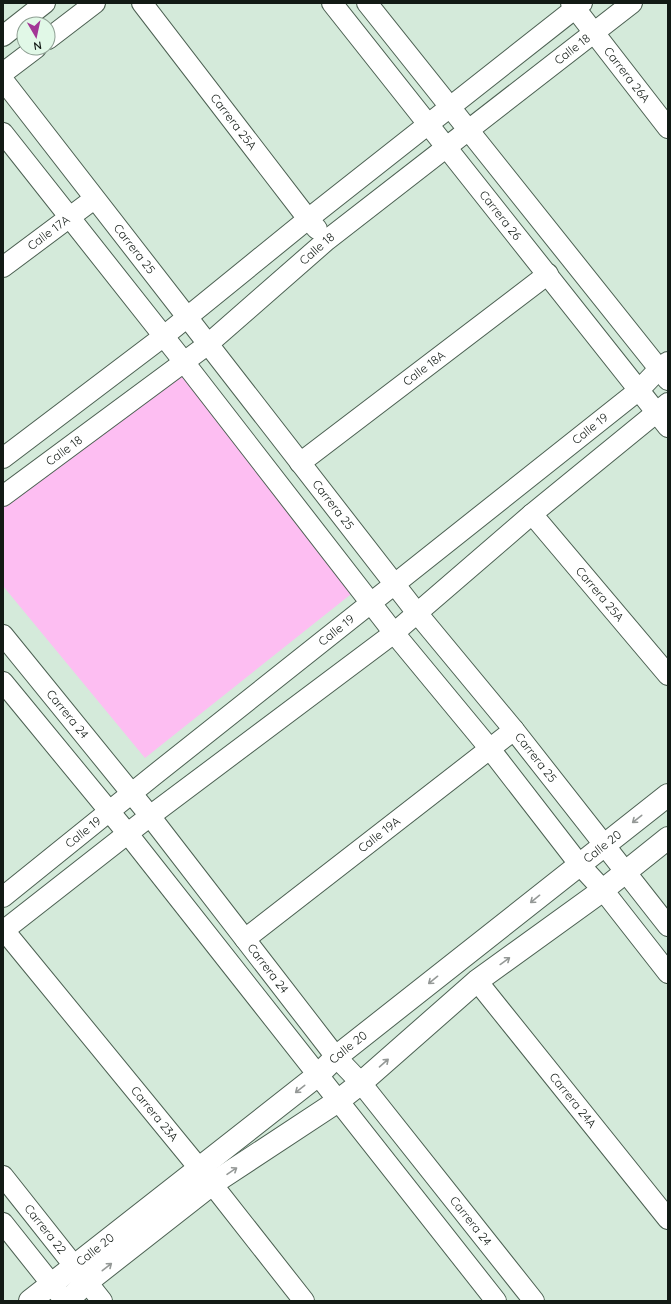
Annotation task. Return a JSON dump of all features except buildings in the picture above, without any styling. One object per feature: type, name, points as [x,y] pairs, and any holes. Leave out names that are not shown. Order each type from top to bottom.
[{"type":"street","points":[[3,36],[45,3]]},
{"type":"street","points":[[56,33],[95,3]]},
{"type":"street","name":"Carrera 25A","points":[[142,3],[308,219],[327,240]]},
{"type":"street","name":"Carrera 26","points":[[332,3],[639,390],[664,414]]},
{"type":"street","points":[[367,3],[665,370]]},
{"type":"street","name":"Calle 18","points":[[3,496],[207,345],[327,240],[632,3]]},
{"type":"street","points":[[3,458],[164,336],[576,5]]},
{"type":"street","name":"Carrera 26A","points":[[576,5],[594,32],[668,128]]},
{"type":"street","points":[[3,73],[25,56]]},
{"type":"street","name":"Carrera 25","points":[[3,80],[186,318],[394,584],[514,730],[668,926]]},
{"type":"street","points":[[3,133],[164,336],[371,604],[490,749],[668,973]]},
{"type":"street","name":"Calle 17A","points":[[3,267],[94,199]]},
{"type":"street","name":"Calle 18A","points":[[300,463],[548,274]]},
{"type":"street","name":"Calle 19","points":[[3,897],[131,793],[665,370]]},
{"type":"street","points":[[3,930],[150,816],[394,633],[532,514],[664,414]]},
{"type":"street","name":"Carrera 25A","points":[[532,514],[668,675]]},
{"type":"street","name":"Carrera 24","points":[[3,635],[150,816],[336,1057],[361,1083],[534,1301]]},
{"type":"street","points":[[34,674],[6,692],[110,811],[496,1301]]},
{"type":"street","name":"Calle 19A","points":[[245,939],[514,730]]},
{"type":"street","name":"Calle 20","points":[[66,1301],[81,1274],[198,1168],[318,1075],[336,1057],[668,795]]},
{"type":"street","name":"Calle 20","points":[[30,1301],[52,1284],[81,1274],[212,1184],[338,1101],[361,1083],[477,981],[602,890],[668,838]]},
{"type":"street","name":"Carrera 23A","points":[[3,930],[212,1184],[304,1301]]},
{"type":"street","name":"Carrera 24A","points":[[477,981],[668,1219]]},
{"type":"street","name":"Carrera 22","points":[[3,1176],[102,1301]]},
{"type":"street","points":[[3,1223],[66,1301]]},
{"type":"shaded area","points":[[183,365],[360,587],[145,758],[3,586],[3,503]]}]
